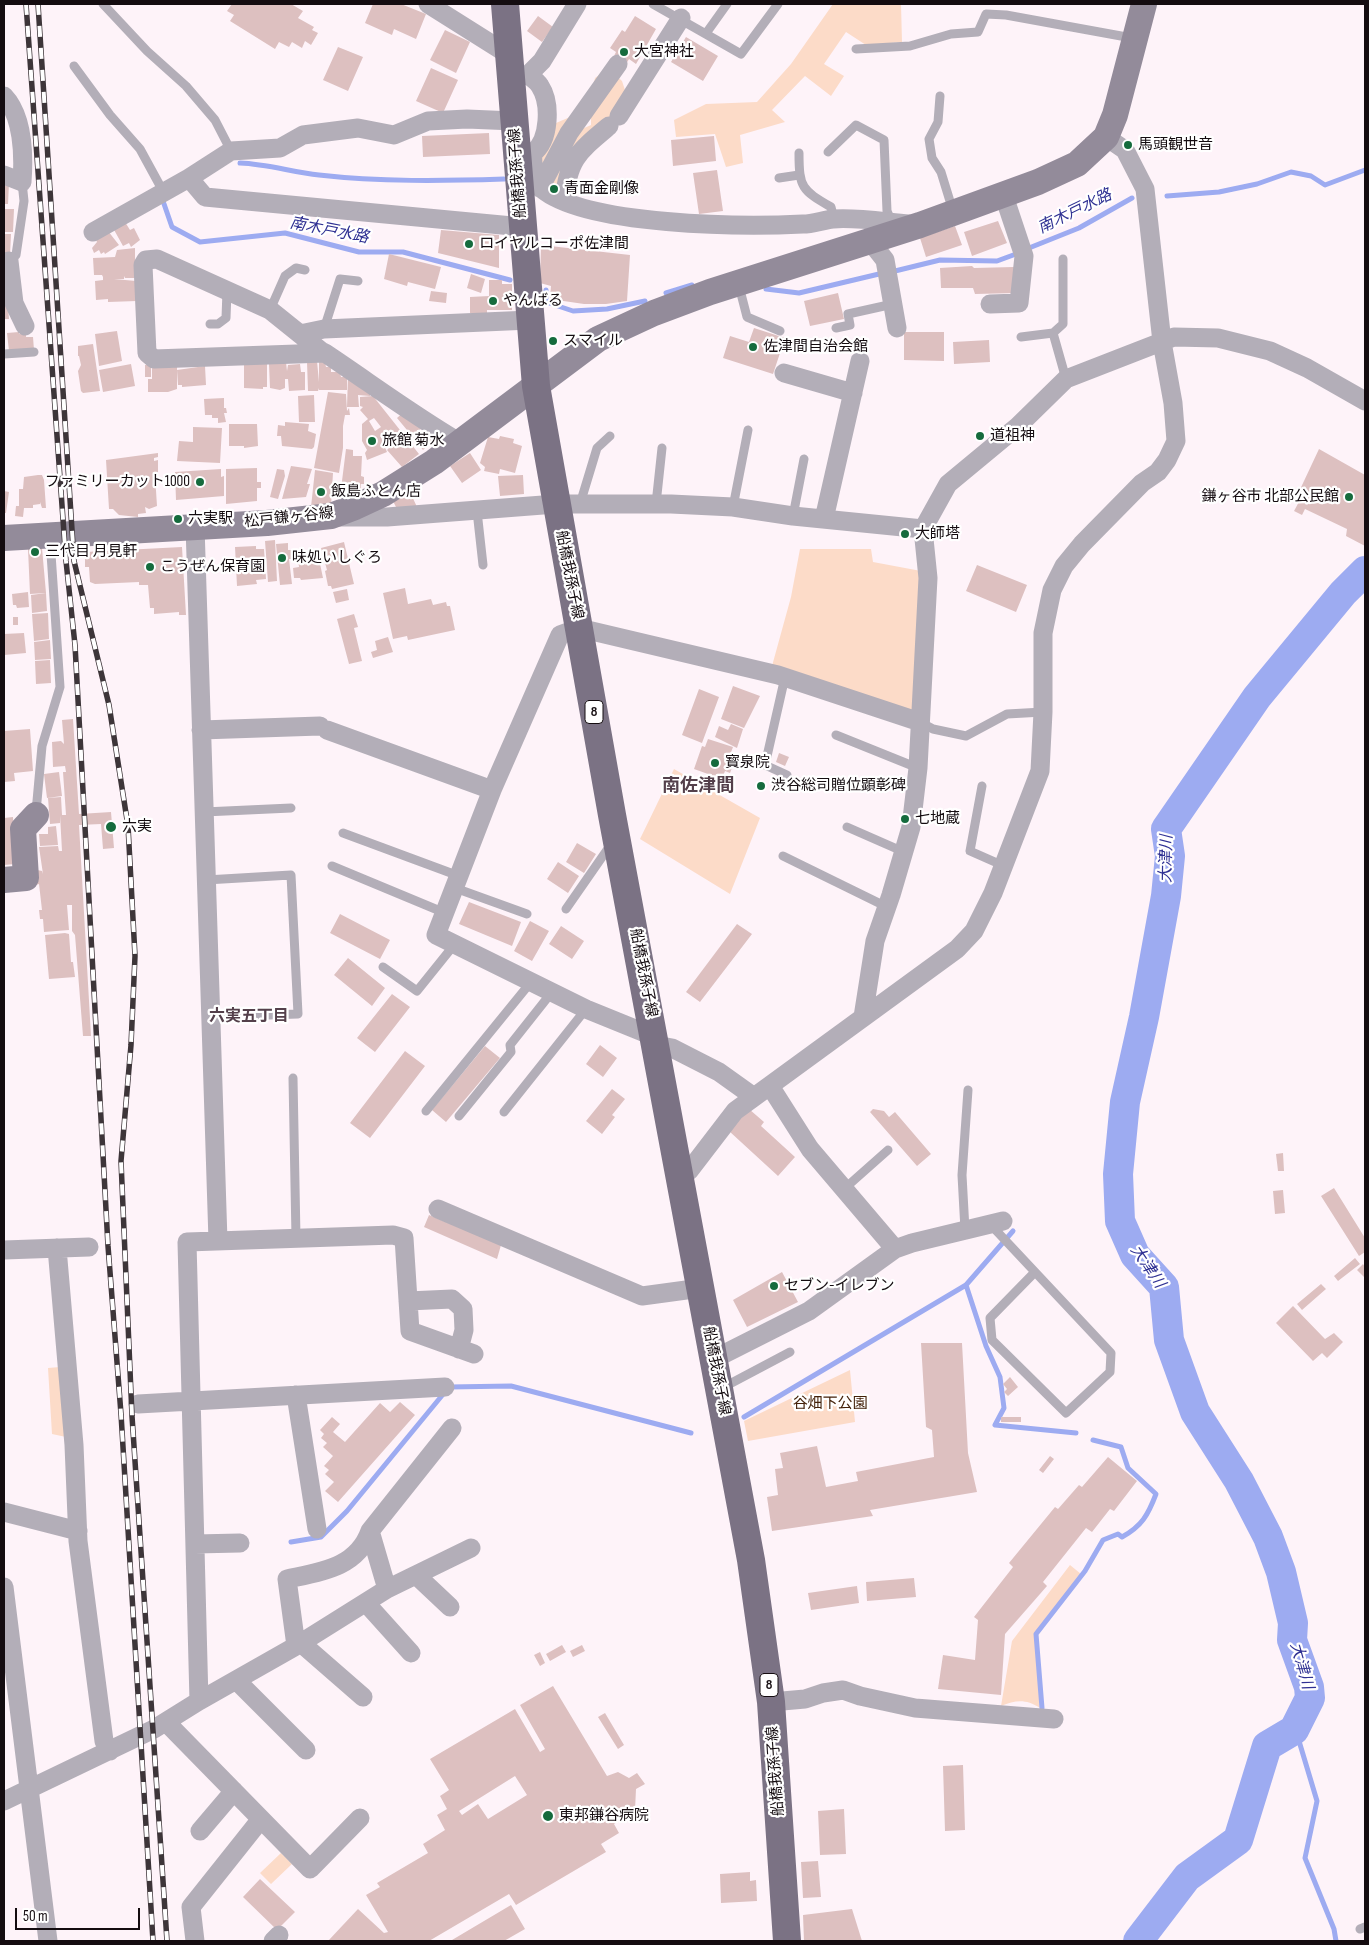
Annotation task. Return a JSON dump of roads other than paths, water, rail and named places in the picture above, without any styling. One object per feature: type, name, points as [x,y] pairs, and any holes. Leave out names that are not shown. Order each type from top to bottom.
[{"type":"main road","name":"船橋我孫子線","points":[[505,4],[516,69],[514,121],[536,386],[568,504],[579,628],[751,1560],[771,1702],[787,1941]]},
{"type":"street","points":[[428,4],[539,84],[547,105],[544,141],[541,147],[533,153],[533,158],[540,188],[564,201],[596,212],[725,226],[806,224],[834,219],[920,225]]},
{"type":"street","points":[[516,69],[542,61],[577,4]]},
{"type":"street","points":[[680,1173],[689,1171],[735,1111],[957,949],[974,931],[1004,866],[1040,771],[1043,712],[1043,633],[1052,590],[1064,566],[1082,544],[1142,483],[1158,472],[1167,460],[1176,441],[1173,403],[1162,342],[1146,197],[1124,150],[1106,137],[1116,115],[1135,39],[1139,5]]},
{"type":"street","points":[[564,201],[569,169],[580,150],[614,121],[681,18]]},
{"type":"street","points":[[540,188],[569,133],[618,64]]},
{"type":"street","points":[[4,96],[14,106],[16,115],[23,164],[22,182],[4,175]]},
{"type":"street","points":[[93,232],[164,193],[231,152],[280,148],[303,136],[358,128],[394,135],[428,120],[467,118],[514,121]]},
{"type":"street","name":"松戸鎌ヶ谷線","points":[[4,538],[331,516],[383,494],[434,462],[598,339],[654,313],[738,283],[954,214],[1004,196],[1064,172],[1077,164],[1106,137]]},
{"type":"street","points":[[189,178],[205,197],[523,227]]},
{"type":"street","points":[[990,304],[1020,304],[1022,250],[1004,196]]},
{"type":"street","points":[[870,241],[885,260],[897,328]]},
{"type":"street","points":[[325,354],[154,359],[147,353],[143,265],[146,260],[157,258],[270,310],[325,354],[459,442]]},
{"type":"street","points":[[6,262],[14,303],[25,326]]},
{"type":"street","points":[[300,334],[324,329],[530,320]]},
{"type":"street","points":[[863,1017],[874,940],[887,907],[911,826],[918,768],[928,578],[923,529],[948,484],[1018,426],[1066,380],[1174,337],[1218,338],[1270,351],[1307,368],[1365,401]]},
{"type":"street","points":[[824,519],[860,361]]},
{"type":"street","points":[[784,372],[853,393]]},
{"type":"street","points":[[331,516],[372,518],[568,504],[656,504],[733,507],[793,516],[923,529]]},
{"type":"street","points":[[195,526],[218,1241]]},
{"type":"street","points":[[754,1097],[719,1072],[672,1048],[436,935],[492,790],[560,635],[579,628],[785,677],[920,722]]},
{"type":"street","points":[[202,730],[323,728],[492,790]]},
{"type":"street","points":[[4,880],[26,878],[23,829],[36,815]]},
{"type":"street","points":[[770,1086],[810,1150],[896,1249]]},
{"type":"street","points":[[438,1209],[642,1296],[701,1288]]},
{"type":"street","points":[[714,1359],[809,1311],[896,1249],[965,1230],[1001,1232]]},
{"type":"street","points":[[199,1701],[193,1400],[187,1242],[393,1235],[404,1238],[408,1301],[410,1331],[467,1351],[463,1309],[452,1299],[408,1301]]},
{"type":"street","points":[[4,1250],[88,1246]]},
{"type":"street","points":[[57,1248],[74,1445],[78,1531],[104,1741],[110,1751]]},
{"type":"street","points":[[138,1404],[445,1387]]},
{"type":"street","points":[[296,1395],[318,1529]]},
{"type":"street","points":[[364,1697],[298,1644],[287,1579],[333,1570],[353,1556],[366,1543],[370,1531],[452,1428]]},
{"type":"street","points":[[4,1512],[78,1531]]},
{"type":"street","points":[[370,1531],[387,1589]]},
{"type":"street","points":[[195,1544],[240,1543]]},
{"type":"street","points":[[4,1801],[110,1751],[166,1722],[387,1589],[471,1548]]},
{"type":"street","points":[[416,1575],[450,1607]]},
{"type":"street","points":[[4,1587],[31,1788],[48,1941]]},
{"type":"street","points":[[366,1602],[412,1653]]},
{"type":"street","points":[[236,1680],[306,1750]]},
{"type":"street","points":[[771,1702],[805,1699],[823,1693],[843,1690],[860,1696],[916,1708],[1054,1719]]},
{"type":"street","points":[[166,1722],[310,1869],[360,1818]]},
{"type":"street","points":[[200,1831],[234,1791]]},
{"type":"street","points":[[194,1941],[191,1907],[261,1819]]},
{"type":"lane","points":[[104,4],[147,51],[198,100],[215,120],[231,152]]},
{"type":"lane","points":[[653,4],[707,32],[742,54],[778,4]]},
{"type":"lane","points":[[707,32],[727,4]]},
{"type":"lane","points":[[856,49],[910,46],[951,34],[978,32],[986,14],[1006,15],[1135,39]]},
{"type":"lane","points":[[74,66],[110,115],[140,149],[164,193]]},
{"type":"lane","points":[[940,96],[938,122],[929,139],[932,158],[941,172],[954,214]]},
{"type":"lane","points":[[828,152],[856,125],[884,140],[887,211],[892,223]]},
{"type":"lane","points":[[800,153],[799,175],[804,189],[831,207],[834,219]]},
{"type":"lane","points":[[779,178],[799,175]]},
{"type":"lane","points":[[6,262],[16,255],[24,201],[22,182]]},
{"type":"lane","points":[[1021,337],[1053,333],[1063,324],[1063,259]]},
{"type":"lane","points":[[270,310],[285,276],[296,268],[304,270]]},
{"type":"lane","points":[[324,329],[340,279],[358,281]]},
{"type":"lane","points":[[738,283],[747,317],[780,331]]},
{"type":"lane","points":[[210,324],[218,324],[226,318],[227,291]]},
{"type":"lane","points":[[836,328],[850,325],[848,314],[893,304]]},
{"type":"lane","points":[[1053,333],[1066,380]]},
{"type":"lane","points":[[4,354],[34,352]]},
{"type":"lane","points":[[733,507],[748,430]]},
{"type":"lane","points":[[568,504],[597,448],[610,436]]},
{"type":"lane","points":[[656,504],[662,448]]},
{"type":"lane","points":[[793,516],[804,459]]},
{"type":"lane","points":[[477,511],[483,565]]},
{"type":"lane","points":[[36,815],[42,746],[60,687],[50,534]]},
{"type":"lane","points":[[785,677],[765,765],[787,775]]},
{"type":"lane","points":[[920,722],[933,729],[966,736],[1007,714],[1043,712]]},
{"type":"lane","points":[[836,735],[918,768]]},
{"type":"lane","points":[[982,786],[970,851],[1004,866]]},
{"type":"lane","points":[[204,812],[292,808]]},
{"type":"lane","points":[[848,827],[904,852]]},
{"type":"lane","points":[[343,834],[527,914]]},
{"type":"lane","points":[[566,909],[607,850],[619,847]]},
{"type":"lane","points":[[783,856],[887,907]]},
{"type":"lane","points":[[332,866],[445,913]]},
{"type":"lane","points":[[206,880],[291,875],[298,1014],[210,1017]]},
{"type":"lane","points":[[382,967],[417,992],[454,944]]},
{"type":"lane","points":[[426,1111],[531,982]]},
{"type":"lane","points":[[459,1116],[511,1052],[510,1045],[552,992]]},
{"type":"lane","points":[[504,1112],[586,1008]]},
{"type":"lane","points":[[293,1078],[296,1238]]},
{"type":"lane","points":[[965,1230],[962,1176],[968,1090]]},
{"type":"lane","points":[[844,1189],[888,1150]]},
{"type":"lane","points":[[1001,1232],[1034,1273],[1111,1353],[1110,1372],[1066,1413],[992,1340],[990,1318],[1034,1273]]},
{"type":"lane","points":[[720,1389],[790,1352]]},
{"type":"waterway","points":[[240,163],[319,175],[365,179],[504,179]]},
{"type":"waterway","name":"南木戸水路","points":[[1167,196],[1219,192],[1257,184],[1291,172],[1311,176],[1325,185],[1365,170]]},
{"type":"waterway","name":"南木戸水路","points":[[1029,248],[1079,228],[1132,198]]},
{"type":"waterway","name":"南木戸水路","points":[[163,201],[172,227],[200,242],[285,233],[359,252],[403,252],[510,280]]},
{"type":"waterway","name":"南木戸水路","points":[[895,271],[940,260],[997,261],[1016,254]]},
{"type":"waterway","name":"南木戸水路","points":[[766,289],[799,293],[879,274]]},
{"type":"waterway","name":"南木戸水路","points":[[666,293],[692,285]]},
{"type":"waterway","name":"南木戸水路","points":[[546,290],[546,302],[573,311],[607,309],[645,301]]},
{"type":"waterway","name":"大津川","points":[[1138,1941],[1187,1877],[1238,1840],[1267,1746],[1294,1730],[1310,1698],[1309,1687],[1292,1640],[1293,1623],[1281,1572],[1268,1537],[1239,1481],[1195,1412],[1169,1340],[1164,1287],[1135,1255],[1120,1221],[1118,1174],[1125,1102],[1144,1017],[1166,896],[1170,856],[1166,829],[1257,697],[1343,593],[1365,571]]},
{"type":"waterway","points":[[744,1417],[966,1285],[1013,1231]]},
{"type":"waterway","points":[[966,1285],[986,1346],[1000,1377],[1004,1408],[995,1425],[1076,1433]]},
{"type":"waterway","points":[[291,1542],[321,1537],[347,1511],[449,1387],[511,1386],[691,1433]]},
{"type":"waterway","points":[[1042,1708],[1036,1634],[1085,1571],[1103,1540],[1118,1534],[1122,1537],[1135,1529],[1147,1514],[1156,1494],[1128,1468],[1121,1447],[1093,1440]]},
{"type":"waterway","points":[[1294,1730],[1317,1801],[1305,1858],[1334,1929],[1336,1941]]},
{"type":"railway","points":[[26,4],[66,561],[75,645],[108,1246],[121,1414],[153,1941]]},
{"type":"railway","points":[[38,4],[74,561],[109,705],[128,826],[135,956],[131,1045],[121,1161],[132,1416],[167,1941]]},
{"type":"place","name":"大宮神社","points":[[624,52]]},
{"type":"place","name":"馬頭観世音","points":[[1128,145]]},
{"type":"place","name":"青面金剛像","points":[[554,189]]},
{"type":"place","name":"ロイヤルコーポ佐津間","points":[[469,244]]},
{"type":"place","name":"やんばる","points":[[493,301]]},
{"type":"place","name":"スマイル","points":[[553,341]]},
{"type":"place","name":"佐津間自治会館","points":[[753,347]]},
{"type":"place","name":"道祖神","points":[[980,436]]},
{"type":"place","name":"旅館 菊水","points":[[372,441]]},
{"type":"place","name":"ファミリーカット1000","points":[[200,482]]},
{"type":"place","name":"飯島ふとん店","points":[[321,492]]},
{"type":"place","name":"鎌ヶ谷市 北部公民館","points":[[1349,497]]},
{"type":"place","name":"六実駅","points":[[178,519]]},
{"type":"place","name":"大師塔","points":[[905,534]]},
{"type":"place","name":"三代目 月見軒","points":[[35,552]]},
{"type":"place","name":"味処いしぐろ","points":[[282,558]]},
{"type":"place","name":"こうぜん保育園","points":[[150,567]]},
{"type":"place","name":"寳泉院","points":[[715,763]]},
{"type":"place","name":"渋谷総司贈位顕彰碑","points":[[761,786]]},
{"type":"place","name":"七地蔵","points":[[905,819]]},
{"type":"place","name":"六実","points":[[111,827]]},
{"type":"place","name":"セブン-イレブン","points":[[774,1286]]},
{"type":"place","name":"東邦鎌谷病院","points":[[548,1816]]},
{"type":"district","name":"南佐津間","points":[[698,786]]},
{"type":"district","name":"六実五丁目","points":[[249,1017]]},
{"type":"park label","name":"谷畑下公園","points":[[830,1404]]}]
